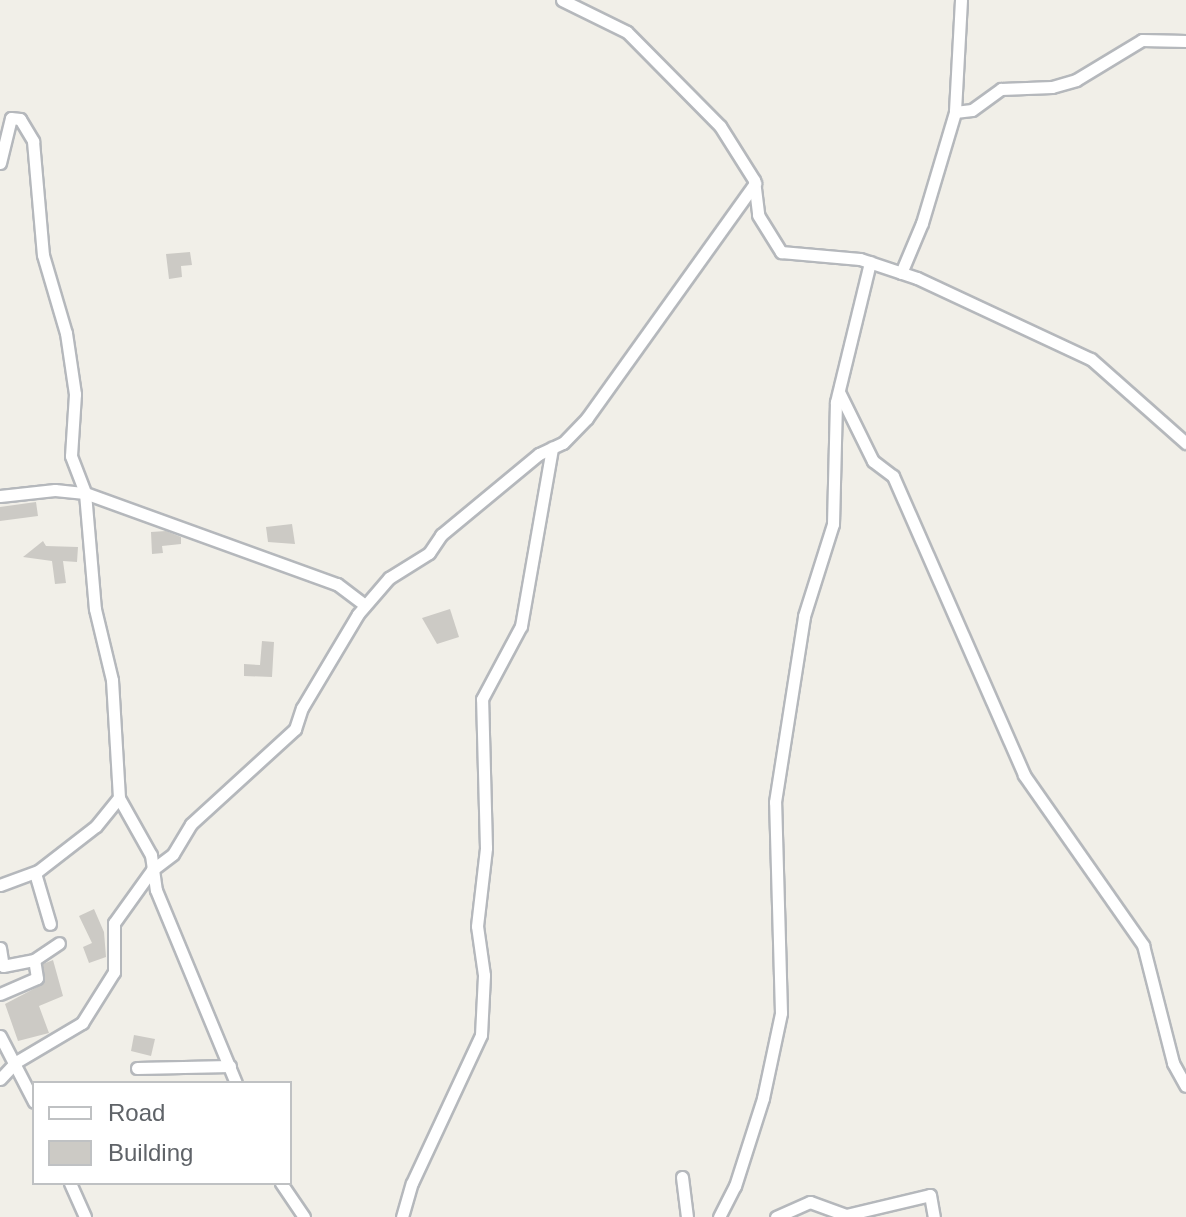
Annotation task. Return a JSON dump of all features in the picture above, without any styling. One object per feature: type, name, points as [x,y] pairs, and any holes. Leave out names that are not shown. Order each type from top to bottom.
[{"type":"street","points":[[562,0],[627,32],[720,126],[755,183],[758,215],[781,252],[870,262],[1091,359],[1186,443]]},
{"type":"street","points":[[901,273],[922,223],[955,112],[961,0]]},
{"type":"street","points":[[955,112],[972,110],[1001,89],[1052,87],[1076,80],[1142,40],[1186,41]]},
{"type":"street","points":[[0,163],[11,118],[20,119],[33,141],[43,255],[66,333],[75,394],[71,456],[85,493],[93,596],[112,680],[119,798],[151,855],[152,870],[235,1081]]},
{"type":"street","points":[[0,1079],[16,1062],[82,1023],[114,972],[114,923],[152,870],[173,854],[191,824],[295,729],[302,708],[365,605],[389,578],[429,553],[441,535],[488,494],[552,448],[587,418],[755,183]]},
{"type":"street","points":[[719,1217],[735,1186],[763,1098],[781,1013],[775,802],[804,616],[833,524],[839,392],[870,262]]},
{"type":"street","points":[[839,392],[873,461],[893,476],[1024,775],[1143,945],[1173,1063],[1186,1086]]},
{"type":"street","points":[[402,1217],[412,1183],[481,1035],[484,975],[477,926],[486,848],[482,699],[521,626],[552,448]]},
{"type":"street","points":[[0,496],[55,490],[85,493],[337,584],[365,605]]},
{"type":"street","points":[[0,885],[35,873],[96,826],[119,798]]},
{"type":"street","points":[[35,873],[50,924]]},
{"type":"street","points":[[0,948],[3,966],[34,960],[59,943]]},
{"type":"street","points":[[0,994],[37,978],[34,960]]},
{"type":"street","points":[[0,1036],[32,1098]]},
{"type":"street","points":[[137,1068],[153,1064],[188,1071],[230,1066]]},
{"type":"street","points":[[682,1177],[687,1217]]},
{"type":"street","points":[[71,1185],[85,1217]]},
{"type":"street","points":[[282,1185],[304,1217]]},
{"type":"street","points":[[776,1217],[810,1202],[846,1215],[930,1195],[934,1217]]},
{"type":"building","points":[[190,252],[192,265],[181,266],[182,277],[169,279],[166,254]]},
{"type":"building","points":[[36,502],[38,516],[0,521],[0,507]]},
{"type":"building","points":[[292,524],[295,544],[268,542],[266,527]]},
{"type":"building","points":[[166,531],[181,537],[181,544],[162,546],[163,553],[152,554],[151,532]]},
{"type":"building","points":[[43,541],[46,546],[78,547],[77,562],[63,561],[66,583],[55,584],[52,561],[23,557]]},
{"type":"building","points":[[450,609],[459,637],[437,644],[422,618]]},
{"type":"building","points":[[262,641],[274,642],[272,677],[244,676],[244,664],[260,665]]},
{"type":"building","points":[[94,909],[104,932],[106,957],[89,963],[83,947],[92,943],[79,916]]},
{"type":"building","points":[[53,960],[63,996],[39,1006],[49,1033],[18,1041],[5,1004],[43,984],[43,964]]},
{"type":"building","points":[[134,1035],[155,1039],[151,1056],[131,1051]]}]
